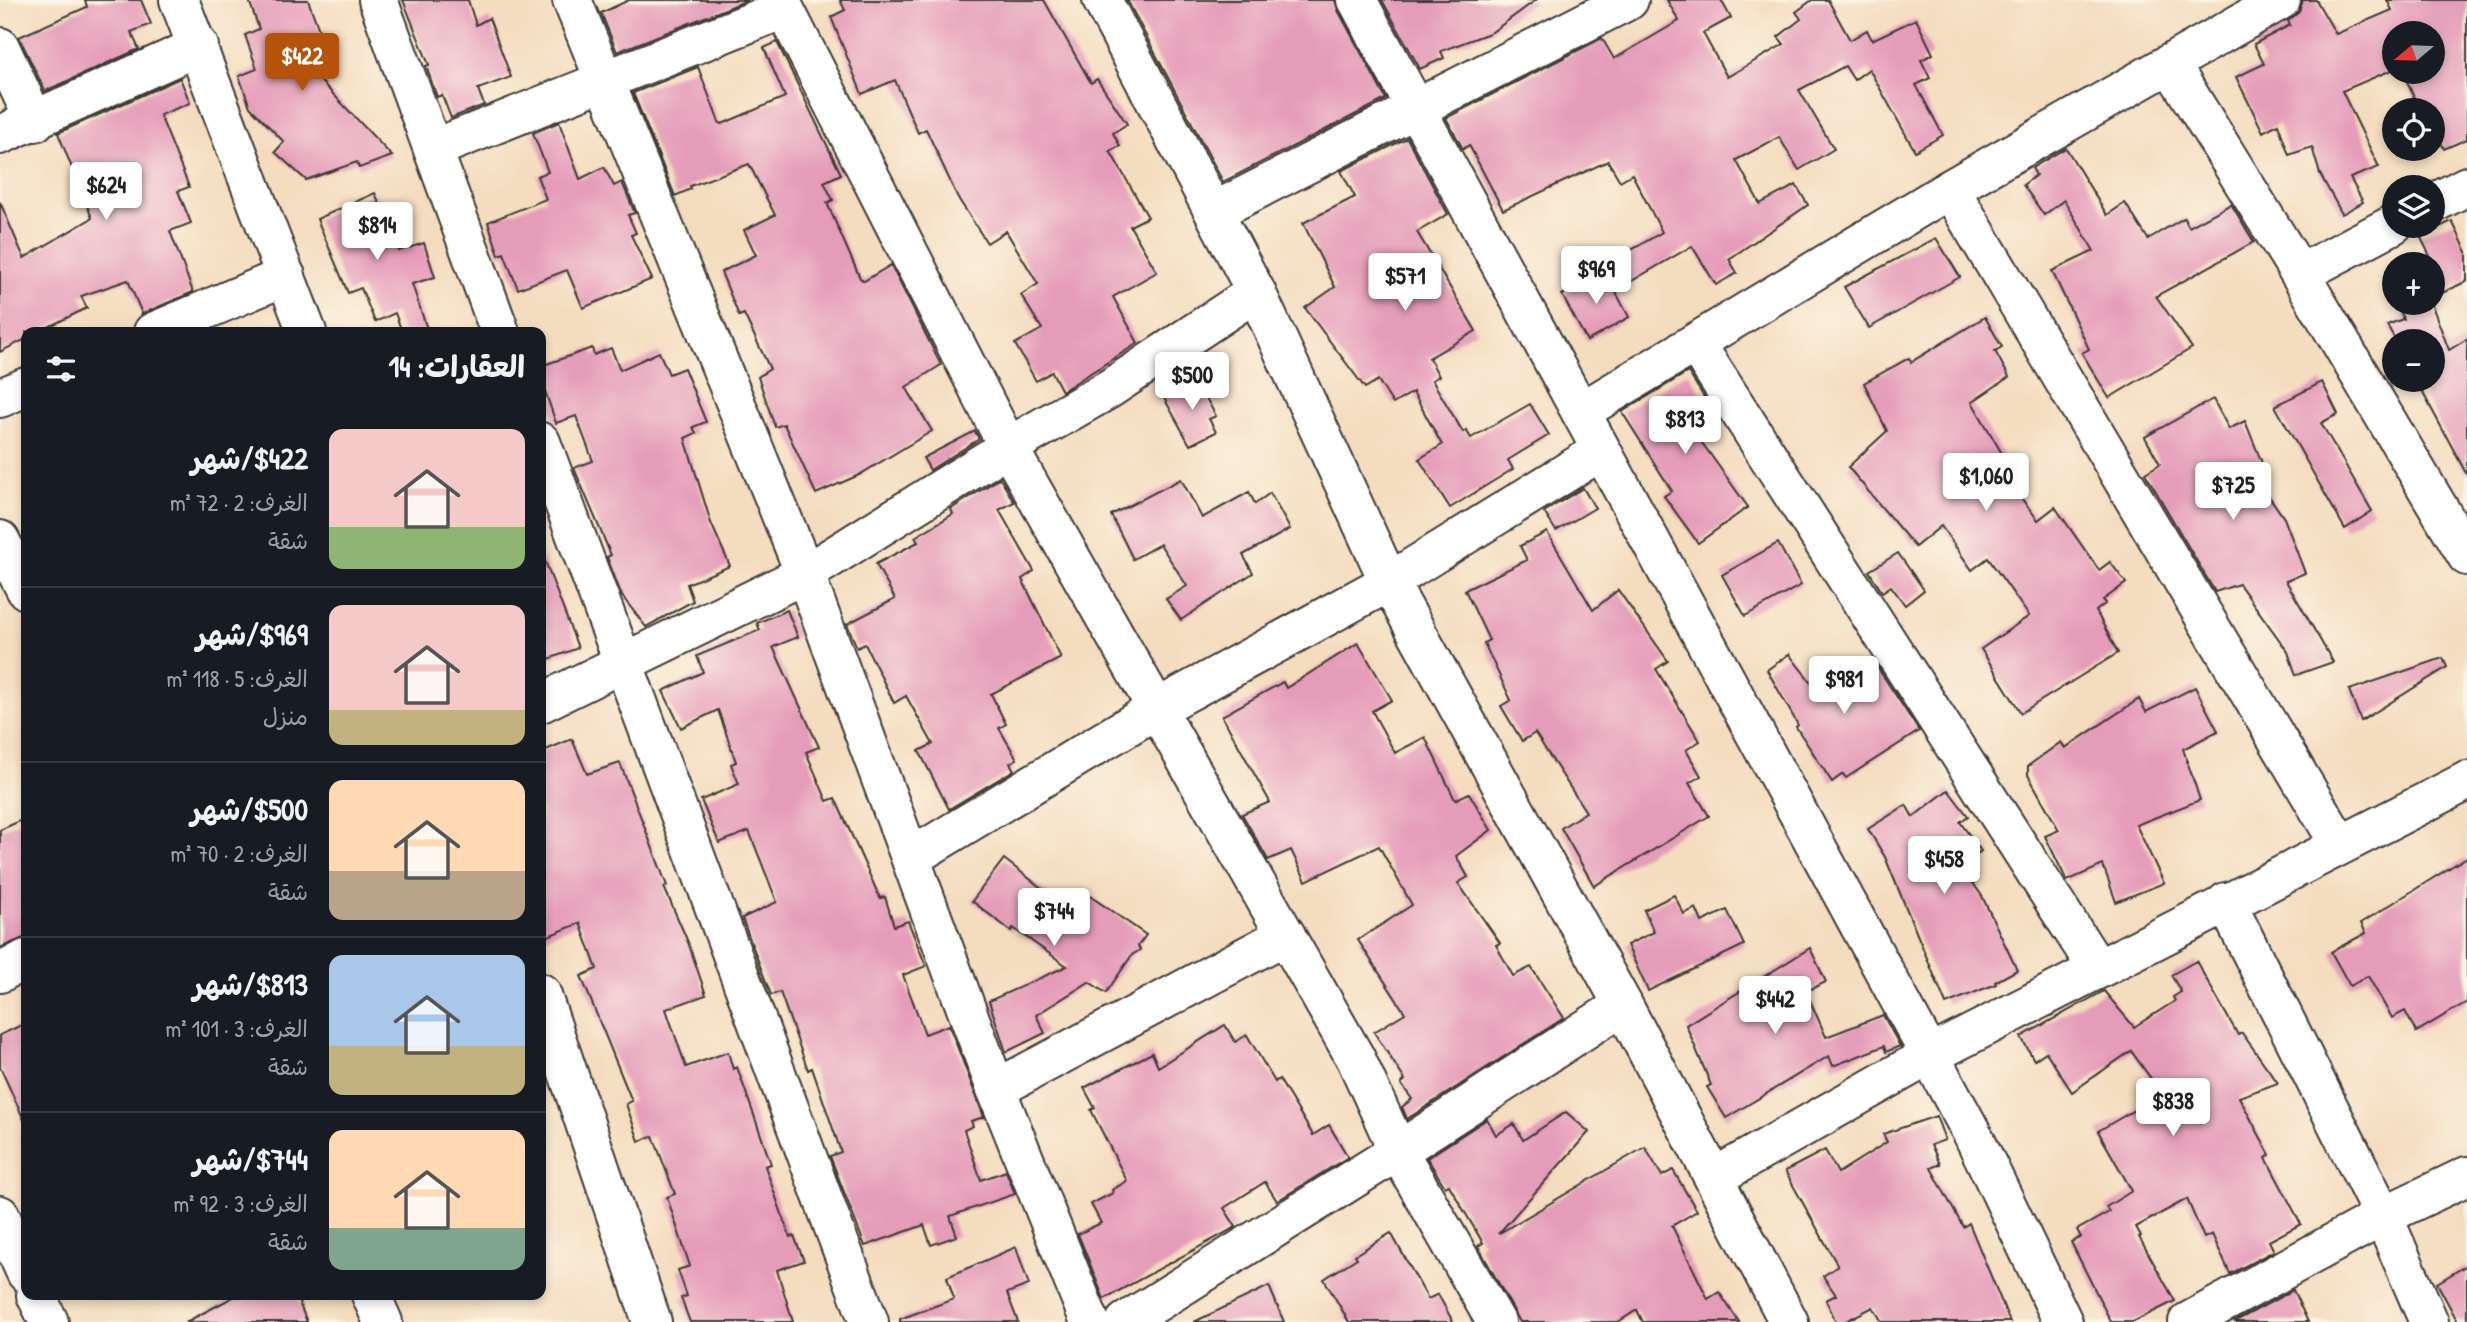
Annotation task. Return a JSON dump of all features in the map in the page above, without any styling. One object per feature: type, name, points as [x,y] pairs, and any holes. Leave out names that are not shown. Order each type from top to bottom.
[{"type":"street","points":[[179,0],[199,46],[305,327]]},
{"type":"street","points":[[379,0],[498,327]]},
{"type":"street","points":[[572,0],[805,574],[912,856],[996,1089],[1090,1322]]},
{"type":"street","points":[[1102,0],[1216,211],[1390,582],[1623,1005],[1789,1322]]},
{"type":"street","points":[[1357,0],[1973,1135],[2063,1322]]},
{"type":"street","points":[[1216,211],[1629,0]]},
{"type":"street","points":[[1582,411],[1950,189],[2170,64],[2271,2]]},
{"type":"street","points":[[433,149],[605,81],[782,4],[1008,447],[1356,1059],[1398,1151],[1496,1322]]},
{"type":"street","points":[[0,47],[17,128],[199,46]]},
{"type":"street","points":[[2170,64],[2300,274],[2467,556]]},
{"type":"street","points":[[2445,197],[2467,186]]},
{"type":"street","points":[[1950,189],[2340,845]]},
{"type":"street","points":[[2300,274],[2382,230]]},
{"type":"street","points":[[165,327],[286,276]]},
{"type":"street","points":[[546,701],[805,574],[1008,447],[1109,388],[1256,292]]},
{"type":"street","points":[[1696,344],[2097,968]]},
{"type":"street","points":[[0,398],[21,389]]},
{"type":"street","points":[[912,856],[1158,709],[1390,582],[1601,451]]},
{"type":"street","points":[[546,456],[869,1322]]},
{"type":"street","points":[[0,540],[21,580]]},
{"type":"street","points":[[1715,1177],[1930,1055],[2467,781]]},
{"type":"street","points":[[2226,902],[2383,1216],[2429,1322]]},
{"type":"street","points":[[996,1089],[1286,935]]},
{"type":"street","points":[[0,973],[21,962]]},
{"type":"street","points":[[1125,1322],[1398,1151],[1623,1005]]},
{"type":"street","points":[[546,1008],[652,1322]]},
{"type":"street","points":[[2188,1322],[2383,1216],[2467,1176]]},
{"type":"street","points":[[0,1215],[21,1262]]},
{"type":"street","points":[[38,1300],[49,1322]]},
{"type":"street","points":[[373,1300],[383,1322]]},
{"type":"building","points":[[85,0],[141,0],[151,24],[131,32],[139,49],[45,91],[19,37],[87,7]]},
{"type":"building","points":[[249,0],[308,0],[333,68],[314,74],[392,156],[359,168],[357,162],[306,180],[275,152],[284,142],[250,107],[239,76],[257,69],[245,35],[259,29]]},
{"type":"building","points":[[403,0],[468,0],[476,25],[489,18],[511,77],[478,89],[484,105],[451,118],[442,95],[437,97],[426,66],[429,65]]},
{"type":"building","points":[[629,0],[748,0],[617,52],[601,13]]},
{"type":"building","points":[[840,0],[1044,0],[1091,83],[1097,79],[1127,124],[1113,133],[1120,146],[1110,151],[1148,217],[1130,226],[1157,272],[1113,297],[1138,343],[1062,391],[1052,372],[1036,381],[1015,344],[1042,329],[1021,295],[1038,284],[1006,231],[987,243],[958,198],[926,129],[918,133],[895,80],[862,94],[831,17],[845,10]]},
{"type":"building","points":[[1127,0],[1335,0],[1386,99],[1223,182]]},
{"type":"building","points":[[1382,0],[1536,0],[1492,32],[1441,51],[1444,58],[1420,69]]},
{"type":"building","points":[[1667,0],[1721,0],[1731,18],[1703,33],[1727,77],[1784,44],[1778,37],[1801,19],[1796,12],[1812,0],[1828,0],[1850,40],[1867,30],[1872,40],[1916,19],[1933,54],[1921,60],[1930,78],[1916,85],[1943,135],[1915,151],[1869,69],[1854,80],[1845,66],[1799,90],[1834,149],[1799,170],[1779,137],[1736,160],[1760,204],[1796,185],[1808,205],[1729,259],[1737,273],[1716,285],[1692,246],[1623,286],[1611,262],[1662,232],[1632,174],[1620,181],[1608,161],[1503,210],[1469,145],[1463,149],[1446,118],[1602,38],[1614,59],[1679,21]]},
{"type":"building","points":[[2303,0],[2316,0],[2336,34],[2392,10],[2387,0],[2467,0],[2467,139],[2445,149],[2445,98],[2414,98],[2408,84],[2445,84],[2445,21],[2382,21],[2382,74],[2342,91],[2379,167],[2350,178],[2363,202],[2342,214],[2320,174],[2312,147],[2289,155],[2278,124],[2263,132],[2236,77],[2264,64],[2254,44],[2290,25],[2288,21],[2299,12]]},
{"type":"building","points":[[777,42],[841,174],[824,182],[833,200],[827,203],[860,278],[864,281],[891,265],[941,365],[906,387],[932,431],[859,475],[816,494],[784,424],[775,427],[758,377],[770,369],[744,314],[739,316],[721,272],[756,255],[744,230],[775,215],[749,164],[690,186],[691,189],[675,196],[633,93],[698,67],[722,124],[785,97],[764,48]]},
{"type":"building","points":[[180,78],[190,103],[160,115],[189,187],[178,191],[191,223],[170,231],[193,292],[142,314],[128,280],[81,296],[87,308],[48,327],[21,327],[21,342],[0,352],[0,202],[24,258],[92,218],[58,133]]},
{"type":"building","points":[[559,122],[580,179],[604,167],[614,186],[622,182],[635,213],[628,215],[636,233],[631,235],[652,279],[583,308],[567,270],[518,289],[504,253],[499,255],[488,222],[546,199],[537,176],[548,172],[533,133]]},
{"type":"building","points":[[1407,138],[1448,214],[1417,232],[1476,331],[1429,358],[1439,376],[1432,380],[1463,432],[1466,430],[1471,438],[1530,404],[1549,435],[1508,460],[1513,469],[1450,508],[1419,459],[1442,445],[1413,392],[1393,404],[1378,380],[1365,388],[1305,308],[1335,287],[1303,223],[1355,197],[1341,171]]},
{"type":"building","points":[[2066,148],[2107,215],[2125,203],[2148,239],[2184,218],[2189,227],[2231,204],[2254,242],[2156,296],[2192,348],[2109,398],[2082,353],[2089,349],[2052,271],[2094,251],[2064,200],[2044,215],[2023,185],[2036,175],[2032,168]]},
{"type":"building","points":[[375,193],[399,251],[424,243],[435,277],[412,284],[426,327],[400,327],[395,313],[375,322],[361,288],[348,293],[317,219]]},
{"type":"building","points":[[2452,221],[2467,252],[2467,281],[2445,292],[2445,252],[2428,252],[2421,238],[2445,238],[2445,224]]},
{"type":"building","points":[[1936,238],[1960,277],[1869,328],[1844,287]]},
{"type":"building","points":[[1605,272],[1629,317],[1587,341],[1562,295]]},
{"type":"building","points":[[2401,315],[2436,315],[2441,329],[2389,329],[2387,325],[2403,319]]},
{"type":"building","points":[[1985,317],[2002,347],[1995,351],[2009,377],[1972,402],[2004,457],[1994,463],[2038,520],[2055,507],[2099,570],[2110,562],[2126,583],[2103,600],[2106,603],[2096,611],[2118,653],[2021,713],[1981,649],[2029,616],[1988,558],[1972,570],[1941,526],[1915,547],[1848,467],[1887,431],[1864,383],[1909,358],[1911,362]]},
{"type":"building","points":[[2467,339],[2467,475],[2422,392],[2445,392],[2445,340],[2449,350]]},
{"type":"building","points":[[592,348],[594,355],[611,348],[620,370],[659,352],[669,374],[684,368],[706,422],[693,427],[696,433],[685,438],[711,523],[730,566],[687,584],[693,601],[646,627],[622,596],[607,557],[611,555],[574,468],[593,461],[576,416],[556,423],[546,394],[546,364]]},
{"type":"building","points":[[1688,372],[1711,408],[1707,411],[1713,421],[1695,433],[1748,507],[1698,543],[1664,496],[1672,491],[1622,412]]},
{"type":"building","points":[[1196,380],[1216,416],[1209,419],[1216,432],[1190,445],[1164,398]]},
{"type":"building","points":[[2322,382],[2338,414],[2321,423],[2372,511],[2345,529],[2275,406]]},
{"type":"building","points":[[2213,399],[2229,429],[2245,421],[2264,468],[2253,473],[2284,518],[2305,573],[2286,581],[2333,662],[2296,675],[2288,652],[2239,584],[2215,592],[2145,473],[2160,464],[2145,437]]},
{"type":"building","points":[[975,431],[979,439],[930,470],[923,458]]},
{"type":"building","points":[[1000,478],[1014,502],[999,510],[1034,571],[1022,579],[1061,658],[991,694],[1006,724],[999,728],[1017,759],[1010,763],[1014,770],[949,809],[919,751],[933,744],[906,696],[894,703],[865,644],[857,648],[847,624],[895,599],[876,564],[918,542],[915,537],[953,514],[951,509]]},
{"type":"building","points":[[1181,479],[1202,518],[1249,492],[1255,504],[1270,493],[1290,529],[1243,555],[1253,573],[1181,620],[1166,599],[1187,586],[1160,544],[1133,559],[1111,515]]},
{"type":"building","points":[[1583,488],[1595,508],[1556,531],[1544,512]]},
{"type":"building","points":[[1547,532],[1593,610],[1618,590],[1668,661],[1656,669],[1700,741],[1686,750],[1701,776],[1689,783],[1709,816],[1594,886],[1561,828],[1586,812],[1535,733],[1522,741],[1501,706],[1511,700],[1484,643],[1489,640],[1465,590],[1527,560],[1520,546]]},
{"type":"building","points":[[1778,543],[1801,585],[1745,616],[1722,575]]},
{"type":"building","points":[[1898,553],[1924,590],[1905,605],[1891,586],[1882,592],[1869,571]]},
{"type":"building","points":[[546,564],[578,648],[546,660]]},
{"type":"building","points":[[787,610],[798,637],[773,647],[819,747],[806,752],[827,801],[835,798],[880,898],[885,897],[894,926],[908,921],[926,966],[903,975],[925,1034],[949,1025],[984,1117],[971,1121],[973,1126],[964,1130],[981,1180],[1006,1171],[1015,1194],[950,1216],[957,1236],[931,1245],[924,1225],[865,1246],[830,1156],[841,1152],[812,1068],[808,1070],[780,992],[771,995],[742,918],[777,902],[749,831],[719,843],[701,800],[739,784],[731,764],[736,762],[718,710],[681,728],[663,691],[703,672],[697,656],[760,630],[757,623]]},
{"type":"building","points":[[1358,643],[1392,700],[1372,711],[1395,753],[1425,737],[1455,800],[1469,793],[1491,830],[1456,856],[1468,877],[1458,883],[1500,943],[1496,945],[1513,976],[1531,967],[1564,1018],[1407,1119],[1402,1107],[1412,1099],[1401,1084],[1405,1080],[1374,1032],[1405,1013],[1358,940],[1412,905],[1379,846],[1306,881],[1291,850],[1268,860],[1242,814],[1270,802],[1222,716],[1283,682],[1286,688]]},
{"type":"building","points":[[1789,654],[1817,690],[1849,666],[1854,674],[1862,668],[1866,672],[1876,665],[1919,731],[1846,778],[1843,774],[1832,782],[1796,727],[1798,725],[1767,670]]},
{"type":"building","points":[[2443,658],[2447,667],[2361,721],[2349,690]]},
{"type":"building","points":[[2195,687],[2218,731],[2183,749],[2200,800],[2136,825],[2164,883],[2116,902],[2103,865],[2067,881],[2045,836],[2059,830],[2028,775],[2028,766],[2061,742],[2065,748],[2139,699],[2146,712]]},
{"type":"building","points":[[572,739],[587,774],[620,763],[706,995],[666,1009],[686,1067],[728,1052],[733,1069],[737,1067],[771,1164],[765,1166],[790,1237],[794,1236],[804,1261],[777,1270],[793,1322],[690,1322],[681,1298],[687,1296],[678,1270],[690,1266],[667,1197],[675,1194],[653,1136],[639,1141],[626,1104],[632,1101],[581,976],[597,969],[580,923],[546,937],[546,750]]},
{"type":"building","points":[[1948,790],[1968,816],[1960,822],[1981,851],[1961,866],[1982,896],[2017,970],[1995,982],[1996,984],[1946,1004],[1885,857],[1868,829],[1906,805],[1913,817]]},
{"type":"building","points":[[21,820],[21,939],[0,948],[0,830]]},
{"type":"building","points":[[2467,857],[2467,1002],[2416,1032],[2405,1011],[2392,1018],[2368,976],[2350,986],[2331,952],[2366,933],[2361,923]]},
{"type":"building","points":[[1004,859],[1075,914],[1087,894],[1146,935],[1138,946],[1140,950],[1132,955],[1106,993],[1089,982],[1036,1015],[1045,1033],[1006,1052],[989,1001],[1067,966],[1013,928],[1011,931],[972,901]]},
{"type":"building","points":[[1674,895],[1684,914],[1696,908],[1702,922],[1727,910],[1744,945],[1648,991],[1627,945],[1654,932],[1644,910]]},
{"type":"building","points":[[1810,948],[1826,982],[1806,991],[1826,1037],[1883,1015],[1900,1046],[1886,1052],[1884,1046],[1833,1066],[1829,1056],[1726,1118],[1707,1087],[1711,1085],[1686,1025]]},
{"type":"building","points":[[2196,961],[2238,1035],[2242,1033],[2278,1083],[2239,1097],[2270,1155],[2266,1158],[2301,1224],[2269,1241],[2274,1251],[2230,1274],[2212,1234],[2204,1238],[2187,1199],[2136,1227],[2175,1301],[2133,1322],[2111,1322],[2071,1242],[2081,1237],[2077,1230],[2109,1212],[2106,1207],[2132,1191],[2098,1131],[2162,1094],[2131,1051],[2072,1092],[2046,1052],[2034,1060],[2021,1037],[2104,991],[2134,1027],[2175,1001],[2173,997],[2181,992],[2171,975]]},
{"type":"building","points":[[21,1025],[21,1113],[0,1067],[0,1035]]},
{"type":"building","points":[[1225,1025],[1235,1042],[1247,1035],[1275,1082],[1279,1079],[1313,1135],[1329,1125],[1348,1157],[1277,1201],[1265,1182],[1224,1208],[1236,1227],[1104,1299],[1078,1234],[1101,1223],[1091,1204],[1113,1193],[1112,1190],[1127,1181],[1091,1110],[1095,1108],[1084,1088],[1152,1053],[1158,1067]]},
{"type":"building","points":[[1566,1112],[1589,1132],[1498,1234],[1645,1147],[1662,1176],[1673,1170],[1697,1211],[1672,1226],[1708,1299],[1719,1292],[1739,1322],[1643,1322],[1637,1310],[1618,1322],[1520,1322],[1478,1246],[1483,1243],[1449,1185],[1445,1187],[1427,1158],[1487,1119],[1496,1135],[1514,1124],[1523,1140]]},
{"type":"building","points":[[1936,1116],[1945,1140],[1931,1145],[1940,1164],[1931,1168],[1963,1227],[1969,1223],[2010,1322],[1882,1322],[1873,1307],[1844,1322],[1836,1322],[1826,1300],[1836,1295],[1823,1276],[1838,1266],[1785,1171],[1825,1150],[1838,1173],[1887,1142],[1883,1134]]},
{"type":"building","points":[[1391,1233],[1428,1299],[1438,1294],[1453,1322],[1349,1322],[1324,1279],[1357,1258],[1355,1255]]},
{"type":"building","points":[[1016,1247],[1029,1285],[1007,1293],[1018,1322],[900,1322],[900,1319],[954,1299],[947,1277]]},
{"type":"building","points":[[2467,1265],[2467,1322],[2458,1322],[2437,1283]]},
{"type":"building","points":[[1269,1286],[1284,1322],[1194,1322]]},
{"type":"building","points":[[2293,1290],[2308,1322],[2234,1322]]},
{"type":"building","points":[[228,1300],[298,1300],[307,1322],[186,1322]]}]
